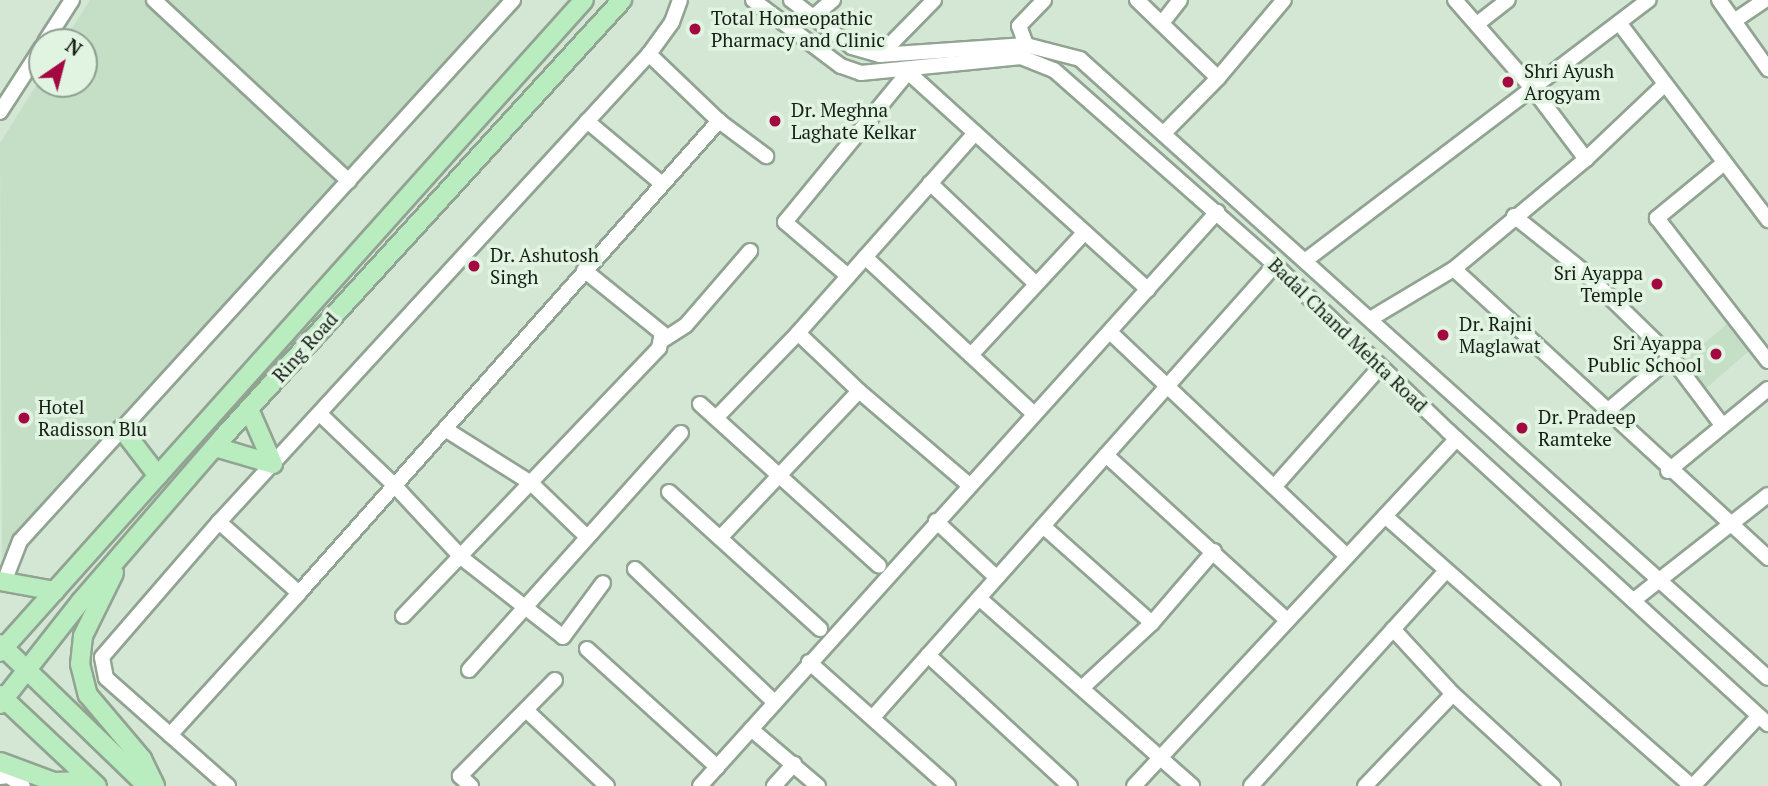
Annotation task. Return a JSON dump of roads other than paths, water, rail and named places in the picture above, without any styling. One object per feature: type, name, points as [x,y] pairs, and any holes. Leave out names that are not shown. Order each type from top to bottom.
[{"type":"main road","name":"Ring Road","points":[[1,648],[158,477],[584,0]]},
{"type":"main road","name":"Ring Road","points":[[1,699],[27,674],[127,548],[248,409],[622,0]]},
{"type":"main road","points":[[248,409],[273,464]]},
{"type":"main road","points":[[122,429],[158,477]]},
{"type":"main road","points":[[215,447],[273,464]]},
{"type":"main road","points":[[127,548],[83,636],[80,664],[88,695],[142,759],[155,786]]},
{"type":"main road","points":[[2,575],[55,591]]},
{"type":"main road","points":[[1,648],[147,786]]},
{"type":"main road","points":[[1,699],[94,783]]},
{"type":"main road","points":[[0,762],[65,784],[94,783]]},
{"type":"street","points":[[54,28],[72,0]]},
{"type":"street","points":[[154,0],[349,181]]},
{"type":"street","points":[[2,575],[20,541],[513,0]]},
{"type":"street","points":[[228,786],[106,678],[102,657],[219,522],[649,54],[673,22],[680,0]]},
{"type":"street","name":"Badal Chand Mehta Road","points":[[753,0],[841,66],[861,73],[908,72],[982,58],[1021,57],[1054,70],[1275,265],[1457,439],[1764,720]]},
{"type":"street","points":[[791,0],[852,47],[880,55],[1026,45],[1080,59],[1372,318],[1768,678]]},
{"type":"street","points":[[812,18],[833,0]]},
{"type":"street","points":[[880,55],[934,0]]},
{"type":"street","points":[[1026,45],[1019,26],[1044,0]]},
{"type":"street","points":[[1137,0],[1217,78]]},
{"type":"street","points":[[1161,23],[1180,0]]},
{"type":"street","points":[[1164,134],[1217,78],[1284,0]]},
{"type":"street","points":[[1455,0],[1533,89],[1586,159]]},
{"type":"street","points":[[1477,24],[1508,0]]},
{"type":"street","points":[[1307,260],[1620,24],[1648,0]]},
{"type":"street","points":[[1719,0],[1768,69]]},
{"type":"street","points":[[1734,21],[1765,0]]},
{"type":"street","points":[[1620,24],[1663,86],[1768,220]]},
{"type":"street","points":[[649,54],[719,121],[766,156]]},
{"type":"street","points":[[0,112],[28,69]]},
{"type":"street","points":[[848,276],[785,222],[908,72],[1148,290]]},
{"type":"street","points":[[1372,318],[1454,269],[1514,216],[1586,159],[1663,86]]},
{"type":"street","points":[[587,121],[662,184]]},
{"type":"street","points":[[170,735],[719,121]]},
{"type":"street","points":[[716,418],[798,333],[975,133]]},
{"type":"street","points":[[1724,163],[1657,218],[1768,361]]},
{"type":"street","points":[[930,183],[1037,284]]},
{"type":"street","points":[[700,786],[1217,212]]},
{"type":"street","points":[[1514,216],[1582,270],[1671,357],[1722,425]]},
{"type":"street","points":[[971,355],[1084,233]]},
{"type":"street","points":[[403,616],[462,558],[663,340],[686,325],[750,251]]},
{"type":"street","points":[[865,257],[1034,414]]},
{"type":"street","points":[[874,716],[1275,265]]},
{"type":"street","points":[[1454,269],[1668,471],[1728,526],[1768,558]]},
{"type":"street","points":[[584,270],[662,333],[663,340]]},
{"type":"street","points":[[1110,332],[1347,556]]},
{"type":"street","points":[[798,333],[859,391],[969,485]]},
{"type":"street","points":[[1606,412],[1671,357]]},
{"type":"street","points":[[1275,487],[1380,367]]},
{"type":"street","points":[[1668,471],[1768,389]]},
{"type":"street","points":[[720,538],[859,391]]},
{"type":"street","points":[[700,404],[879,566]]},
{"type":"street","points":[[320,414],[394,485],[462,558],[563,637],[603,583]]},
{"type":"street","points":[[445,429],[530,483],[586,536]]},
{"type":"street","points":[[469,670],[523,606],[681,433]]},
{"type":"street","points":[[1134,786],[1457,439]]},
{"type":"street","points":[[1107,454],[1287,620]]},
{"type":"street","points":[[669,492],[820,629]]},
{"type":"street","points":[[1634,600],[1658,578],[1768,495]]},
{"type":"street","points":[[1385,516],[1692,786],[1764,720]]},
{"type":"street","points":[[219,522],[299,593]]},
{"type":"street","points":[[936,522],[997,578]]},
{"type":"street","points":[[1043,526],[1152,623]]},
{"type":"street","points":[[1082,688],[1152,623],[1214,551]]},
{"type":"street","points":[[635,569],[774,702]]},
{"type":"street","points":[[1251,786],[1446,571]]},
{"type":"street","points":[[979,597],[1192,786]]},
{"type":"street","points":[[1393,629],[1454,694],[1553,786]]},
{"type":"street","points":[[587,649],[717,767]]},
{"type":"street","points":[[928,654],[1070,786]]},
{"type":"street","points":[[809,662],[874,716],[948,786]]},
{"type":"street","points":[[471,786],[460,776],[555,680]]},
{"type":"street","points":[[1365,786],[1454,694]]},
{"type":"street","points":[[526,710],[607,786]]},
{"type":"street","points":[[751,729],[818,786]]},
{"type":"street","points":[[774,786],[794,764]]},
{"type":"street","points":[[0,777],[9,776],[23,786]]},
{"type":"place","name":"Total Homeopathic Pharmacy and Clinic","points":[[695,29]]},
{"type":"place","name":"Shri Ayush Arogyam","points":[[1508,82]]},
{"type":"place","name":"Dr. Meghna Laghate Kelkar","points":[[775,121]]},
{"type":"place","name":"Dr. Ashutosh Singh","points":[[474,266]]},
{"type":"place","name":"Sri Ayappa Temple","points":[[1657,284]]},
{"type":"place","name":"Dr. Rajni Maglawat","points":[[1443,335]]},
{"type":"place","name":"Sri Ayappa Public School","points":[[1716,354]]},
{"type":"place","name":"Hotel Radisson Blu","points":[[24,418]]},
{"type":"place","name":"Dr. Pradeep Ramteke","points":[[1522,428]]}]
